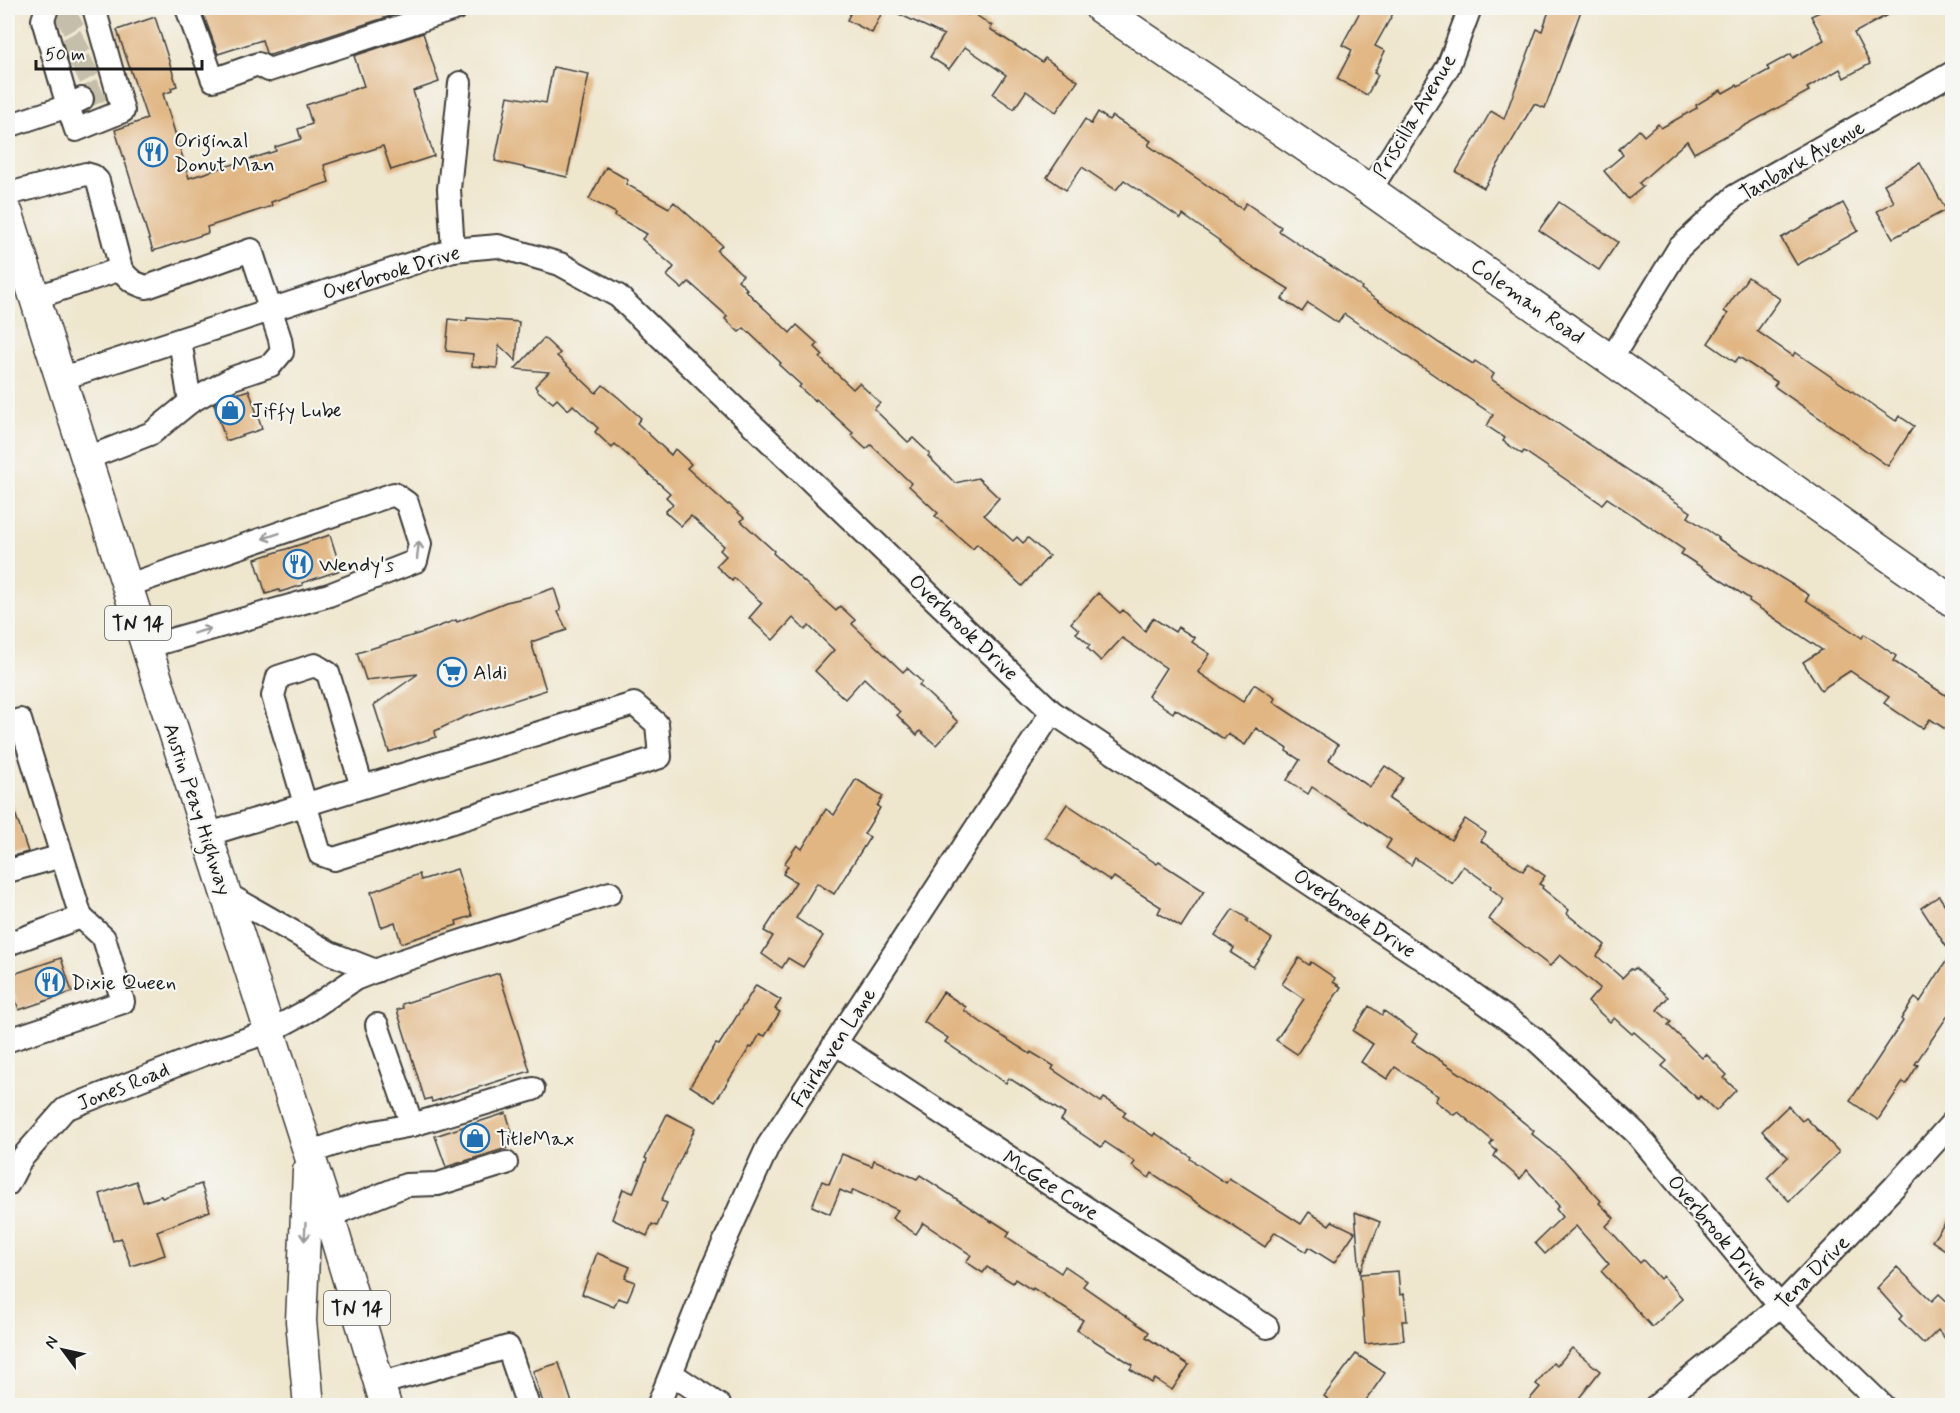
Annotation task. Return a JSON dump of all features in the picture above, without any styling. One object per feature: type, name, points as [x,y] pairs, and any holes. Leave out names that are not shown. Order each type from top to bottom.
[{"type":"main road","name":"Coleman Road","points":[[1100,8],[1370,190],[1953,601]]},
{"type":"main road","name":"Austin Peay Highway","points":[[8,214],[329,1216],[383,1395]]},
{"type":"main road","points":[[308,1153],[301,1321],[309,1406]]},
{"type":"street","points":[[187,8],[213,80],[258,64],[269,70],[457,8]]},
{"type":"street","name":"Priscilla Avenue","points":[[1370,190],[1448,67],[1470,8]]},
{"type":"street","points":[[51,21],[75,102],[76,130],[123,111],[111,84],[95,34],[90,9]]},
{"type":"street","name":"Tanbark Avenue","points":[[1611,359],[1679,248],[1735,196],[1953,73]]},
{"type":"street","points":[[453,250],[449,189],[460,84]]},
{"type":"street","points":[[8,126],[75,102]]},
{"type":"street","points":[[8,194],[86,174],[93,176],[98,181],[121,269],[127,278],[147,287],[251,250],[280,339],[282,352],[272,365],[233,378],[190,402],[152,433],[85,459]]},
{"type":"street","name":"Overbrook Drive","points":[[60,379],[453,250],[498,246],[560,264],[618,296],[1052,712],[1447,975],[1535,1039],[1636,1133],[1780,1306],[1883,1406]]},
{"type":"street","points":[[34,298],[121,269]]},
{"type":"street","points":[[180,340],[190,402]]},
{"type":"street","points":[[126,586],[394,494],[406,503],[420,544],[416,561],[329,595],[146,647]]},
{"type":"street","points":[[206,835],[305,805],[634,704],[657,724],[660,757],[334,859],[320,854],[305,805],[273,696],[278,677],[315,665],[328,673],[362,787]]},
{"type":"street","name":"Fairhaven Lane","points":[[658,1406],[714,1265],[768,1146],[1052,712]]},
{"type":"street","points":[[8,1037],[9,1040],[123,1002],[104,938],[81,916],[20,720]]},
{"type":"street","points":[[8,871],[62,856]]},
{"type":"street","points":[[225,893],[330,953],[376,971]]},
{"type":"street","name":"Jones Road","points":[[8,1184],[21,1159],[65,1109],[270,1031],[309,1010],[355,979],[610,893]]},
{"type":"street","points":[[8,944],[81,916]]},
{"type":"street","points":[[377,1025],[412,1125]]},
{"type":"street","name":"McGee Cove","points":[[835,1043],[1267,1327]]},
{"type":"street","points":[[308,1153],[364,1134],[412,1125],[533,1089]]},
{"type":"street","name":"Tena Drive","points":[[1656,1406],[1780,1306],[1953,1123]]},
{"type":"street","points":[[329,1216],[406,1185],[438,1184],[506,1163]]},
{"type":"street","points":[[383,1395],[508,1347],[528,1406]]},
{"type":"street","points":[[672,1374],[720,1406]]},
{"type":"building","points":[[201,8],[415,8],[270,55],[266,53],[262,40],[218,54]]},
{"type":"building","points":[[853,8],[884,8],[872,33],[847,20]]},
{"type":"building","points":[[886,8],[957,8],[968,15],[970,11],[992,26],[990,29],[1042,62],[1045,58],[1078,81],[1056,112],[1026,91],[1014,109],[993,94],[1006,75],[965,47],[949,69],[930,57],[944,35]]},
{"type":"building","points":[[1362,8],[1396,8],[1375,46],[1385,51],[1374,73],[1378,75],[1367,95],[1337,79],[1352,50],[1342,45]]},
{"type":"building","points":[[1550,8],[1582,8],[1545,108],[1534,104],[1484,188],[1456,172],[1491,111],[1504,119],[1537,29],[1542,31]]},
{"type":"building","points":[[1828,8],[1900,8],[1854,33],[1870,64],[1844,78],[1840,69],[1807,88],[1809,91],[1694,153],[1687,141],[1639,183],[1643,187],[1628,199],[1604,171],[1623,155],[1619,149],[1639,130],[1644,136],[1658,124],[1661,128],[1697,108],[1696,105],[1721,90],[1723,93],[1737,85],[1738,87],[1769,70],[1767,67],[1791,54],[1793,58],[1824,40],[1811,16]]},
{"type":"building","points":[[155,17],[177,86],[171,88],[172,91],[163,94],[189,178],[276,151],[275,147],[301,139],[298,129],[312,124],[306,105],[364,86],[354,56],[423,33],[439,82],[413,91],[434,156],[391,170],[383,146],[324,165],[329,182],[271,202],[272,206],[207,227],[208,233],[153,251],[115,130],[147,119],[117,30]]},
{"type":"building","points":[[553,67],[589,74],[567,177],[495,161],[508,96],[546,103]]},
{"type":"building","points":[[1098,112],[1109,120],[1112,116],[1151,141],[1148,145],[1242,209],[1246,203],[1281,227],[1279,231],[1362,287],[1361,289],[1439,343],[1473,364],[1475,361],[1494,374],[1491,379],[1691,512],[1688,517],[1718,539],[1809,595],[1806,600],[1862,638],[1864,634],[1896,656],[1893,661],[1953,700],[1953,734],[1930,719],[1923,728],[1918,726],[1884,703],[1889,697],[1850,671],[1821,690],[1803,662],[1822,650],[1681,554],[1684,550],[1607,498],[1602,504],[1524,451],[1522,454],[1503,441],[1505,438],[1487,426],[1493,415],[1344,314],[1338,323],[1308,303],[1302,312],[1282,299],[1289,289],[1240,259],[1220,241],[1183,215],[1181,219],[1124,180],[1116,190],[1082,167],[1066,190],[1047,177],[1085,119],[1091,124]]},
{"type":"building","points":[[1920,163],[1946,210],[1893,238],[1877,211],[1894,202],[1884,184]]},
{"type":"building","points":[[606,167],[628,180],[626,184],[669,208],[674,202],[722,245],[717,251],[743,275],[738,280],[747,289],[745,290],[790,333],[797,325],[818,344],[815,347],[823,355],[820,358],[853,389],[859,383],[880,403],[874,409],[908,442],[913,438],[955,483],[978,478],[999,498],[984,515],[1013,541],[1017,537],[1023,543],[1028,538],[1049,556],[1022,586],[977,544],[973,549],[935,516],[938,513],[909,486],[911,483],[871,445],[866,449],[851,435],[853,433],[816,399],[815,401],[799,387],[801,385],[779,365],[781,363],[744,328],[739,332],[725,319],[727,316],[689,282],[682,289],[667,276],[674,267],[642,239],[647,234],[615,216],[616,213],[589,199]]},
{"type":"building","points":[[1559,202],[1618,242],[1599,270],[1539,230]]},
{"type":"building","points":[[1843,203],[1858,231],[1797,265],[1781,238]]},
{"type":"building","points":[[1748,277],[1780,299],[1757,331],[1793,356],[1795,352],[1896,421],[1899,416],[1914,426],[1888,466],[1774,386],[1777,382],[1739,357],[1735,362],[1708,343],[1728,314],[1724,311]]},
{"type":"building","points":[[467,318],[519,322],[516,361],[499,345],[497,368],[472,366],[473,354],[446,351],[449,319],[467,321]]},
{"type":"building","points":[[544,338],[560,353],[557,356],[596,393],[603,385],[641,418],[637,423],[671,455],[675,449],[691,464],[687,468],[744,518],[741,521],[774,551],[773,553],[836,611],[840,606],[855,620],[852,624],[903,672],[907,668],[922,682],[919,685],[958,722],[936,745],[920,731],[917,735],[897,715],[900,712],[864,678],[845,699],[815,671],[834,650],[809,626],[805,630],[793,618],[773,640],[749,618],[762,603],[734,578],[732,581],[716,566],[726,556],[720,550],[724,546],[691,516],[681,526],[665,512],[673,504],[666,497],[670,493],[615,444],[612,448],[595,432],[598,428],[573,405],[568,410],[557,399],[553,403],[538,391],[535,386],[549,372],[515,369]]},
{"type":"building","points":[[249,390],[262,429],[226,441],[214,404]]},
{"type":"building","name":"Wendy's","points":[[330,535],[341,570],[302,583],[303,585],[266,594],[255,559]]},
{"type":"building","name":"Aldi","points":[[554,588],[561,610],[558,612],[567,630],[531,642],[546,690],[464,717],[435,731],[436,737],[389,752],[374,705],[418,674],[366,680],[357,653],[456,620],[457,622],[506,602]]},
{"type":"building","points":[[1098,593],[1120,613],[1123,610],[1145,631],[1153,618],[1175,632],[1178,627],[1195,638],[1192,642],[1210,654],[1198,672],[1243,702],[1254,684],[1275,698],[1273,702],[1338,745],[1329,760],[1370,787],[1385,766],[1403,778],[1389,799],[1451,840],[1465,819],[1486,833],[1481,841],[1523,871],[1528,864],[1545,876],[1539,884],[1543,886],[1542,888],[1569,910],[1567,914],[1605,945],[1597,956],[1622,978],[1635,968],[1668,997],[1657,1010],[1671,1022],[1668,1025],[1702,1058],[1706,1054],[1727,1075],[1724,1078],[1736,1090],[1716,1111],[1700,1096],[1698,1099],[1662,1066],[1667,1061],[1634,1032],[1632,1034],[1614,1018],[1610,1022],[1588,1002],[1600,988],[1560,955],[1550,966],[1489,919],[1504,899],[1490,888],[1491,886],[1463,866],[1452,883],[1415,858],[1411,865],[1386,848],[1391,840],[1312,787],[1308,794],[1287,780],[1300,760],[1286,751],[1287,748],[1256,728],[1245,745],[1228,734],[1224,739],[1175,709],[1173,713],[1148,696],[1166,668],[1122,638],[1101,661],[1087,648],[1090,645],[1076,633],[1079,630],[1071,623]]},
{"type":"building","points":[[856,779],[883,796],[877,806],[880,808],[864,834],[870,837],[834,894],[817,883],[796,918],[823,936],[803,967],[788,958],[782,968],[762,954],[773,936],[764,931],[796,882],[783,874],[788,866],[784,864],[797,845],[802,849],[826,809],[834,815]]},
{"type":"building","points":[[11,801],[28,852],[8,857],[8,802]]},
{"type":"building","points":[[1067,804],[1157,864],[1159,862],[1204,891],[1181,927],[1158,913],[1161,907],[1114,877],[1111,881],[1045,837]]},
{"type":"building","points":[[457,869],[472,916],[456,921],[457,925],[401,943],[395,922],[381,927],[371,892],[419,874],[421,880]]},
{"type":"building","points":[[1939,896],[1953,917],[1953,1008],[1915,1064],[1918,1065],[1906,1084],[1903,1082],[1878,1120],[1850,1101],[1903,1021],[1901,1019],[1912,1002],[1915,998],[1920,1002],[1951,954],[1921,908]]},
{"type":"building","points":[[1233,909],[1272,939],[1253,967],[1231,953],[1234,948],[1215,935]]},
{"type":"building","points":[[61,958],[72,992],[19,1010],[8,976]]},
{"type":"building","points":[[1299,958],[1309,965],[1311,962],[1335,978],[1333,982],[1341,987],[1297,1054],[1276,1040],[1304,999],[1282,984]]},
{"type":"building","points":[[499,973],[530,1071],[432,1102],[431,1098],[425,1100],[397,1010],[403,1008],[402,1004]]},
{"type":"building","points":[[756,985],[781,1000],[775,1009],[780,1012],[765,1036],[760,1034],[752,1048],[750,1047],[715,1102],[690,1086],[716,1044],[719,1045]]},
{"type":"building","points":[[943,992],[966,1007],[964,1010],[982,1023],[1030,1054],[1031,1052],[1054,1066],[1052,1069],[1101,1102],[1104,1098],[1126,1112],[1123,1116],[1153,1136],[1155,1133],[1226,1183],[1229,1178],[1301,1224],[1309,1212],[1329,1225],[1332,1221],[1355,1232],[1334,1263],[1309,1247],[1306,1252],[1275,1232],[1265,1247],[1152,1173],[1149,1178],[1132,1166],[1135,1162],[1105,1142],[1101,1147],[1061,1120],[1065,1114],[1009,1078],[1006,1083],[945,1042],[948,1038],[924,1022]]},
{"type":"building","points":[[1369,1006],[1382,1015],[1384,1011],[1417,1034],[1412,1042],[1481,1087],[1534,1131],[1532,1134],[1566,1162],[1614,1218],[1606,1226],[1640,1263],[1643,1260],[1660,1279],[1663,1276],[1683,1299],[1652,1327],[1601,1271],[1609,1264],[1576,1226],[1545,1254],[1535,1243],[1562,1217],[1556,1209],[1559,1206],[1527,1170],[1520,1179],[1494,1156],[1497,1151],[1490,1145],[1493,1141],[1458,1112],[1454,1115],[1435,1101],[1438,1096],[1395,1067],[1387,1079],[1361,1062],[1373,1044],[1353,1031]]},
{"type":"building","points":[[1788,1106],[1802,1121],[1806,1118],[1839,1152],[1789,1201],[1767,1178],[1788,1157],[1762,1131]]},
{"type":"building","name":"TitleMax","points":[[506,1113],[515,1141],[506,1144],[507,1148],[446,1167],[435,1136]]},
{"type":"building","points":[[667,1114],[695,1128],[661,1201],[667,1203],[657,1226],[652,1224],[647,1236],[612,1219],[623,1189],[633,1193],[647,1159],[645,1158]]},
{"type":"building","points":[[842,1154],[872,1166],[874,1160],[917,1179],[920,1175],[1010,1232],[1007,1237],[1061,1273],[1065,1266],[1087,1281],[1083,1286],[1149,1332],[1146,1337],[1189,1365],[1172,1390],[1155,1379],[1152,1383],[1130,1369],[1133,1365],[1077,1330],[1083,1320],[1015,1279],[1013,1283],[987,1267],[983,1273],[966,1262],[971,1255],[923,1223],[916,1234],[892,1218],[898,1210],[853,1190],[851,1195],[840,1190],[830,1214],[812,1206],[822,1181],[829,1184]]},
{"type":"building","points":[[136,1181],[143,1202],[161,1196],[162,1198],[201,1184],[210,1211],[157,1231],[165,1255],[131,1266],[121,1238],[113,1241],[100,1194]]},
{"type":"building","points":[[1355,1212],[1380,1222],[1360,1273]]},
{"type":"building","points":[[1953,1212],[1953,1255],[1932,1241]]},
{"type":"building","points":[[597,1253],[630,1267],[625,1278],[635,1282],[627,1301],[618,1298],[614,1307],[582,1294]]},
{"type":"building","points":[[1897,1267],[1932,1301],[1939,1294],[1953,1307],[1953,1348],[1938,1330],[1924,1344],[1899,1319],[1902,1316],[1877,1288]]},
{"type":"building","points":[[1398,1271],[1400,1295],[1404,1294],[1406,1308],[1407,1321],[1402,1321],[1404,1340],[1365,1344],[1360,1274]]},
{"type":"building","points":[[1572,1348],[1600,1371],[1573,1406],[1524,1406],[1540,1387],[1536,1384],[1553,1363],[1557,1366]]},
{"type":"building","points":[[1356,1354],[1385,1373],[1362,1406],[1337,1406],[1324,1396]]},
{"type":"building","points":[[559,1363],[573,1406],[544,1406],[533,1371]]},
{"type":"tunnel","points":[[59,25],[83,12]]},
{"type":"tunnel","points":[[66,50],[90,37]]},
{"type":"tunnel","points":[[75,74],[98,62]]},
{"type":"tunnel","points":[[82,99],[107,87]]},
{"type":"place","name":"Original Donut Man","points":[[153,152]]},
{"type":"place","name":"Jiffy Lube","points":[[230,410]]},
{"type":"place","name":"Wendy's","points":[[298,564]]},
{"type":"place","name":"Aldi","points":[[452,672]]},
{"type":"place","name":"Dixie Queen","points":[[50,982]]},
{"type":"place","name":"TitleMax","points":[[475,1138]]}]
